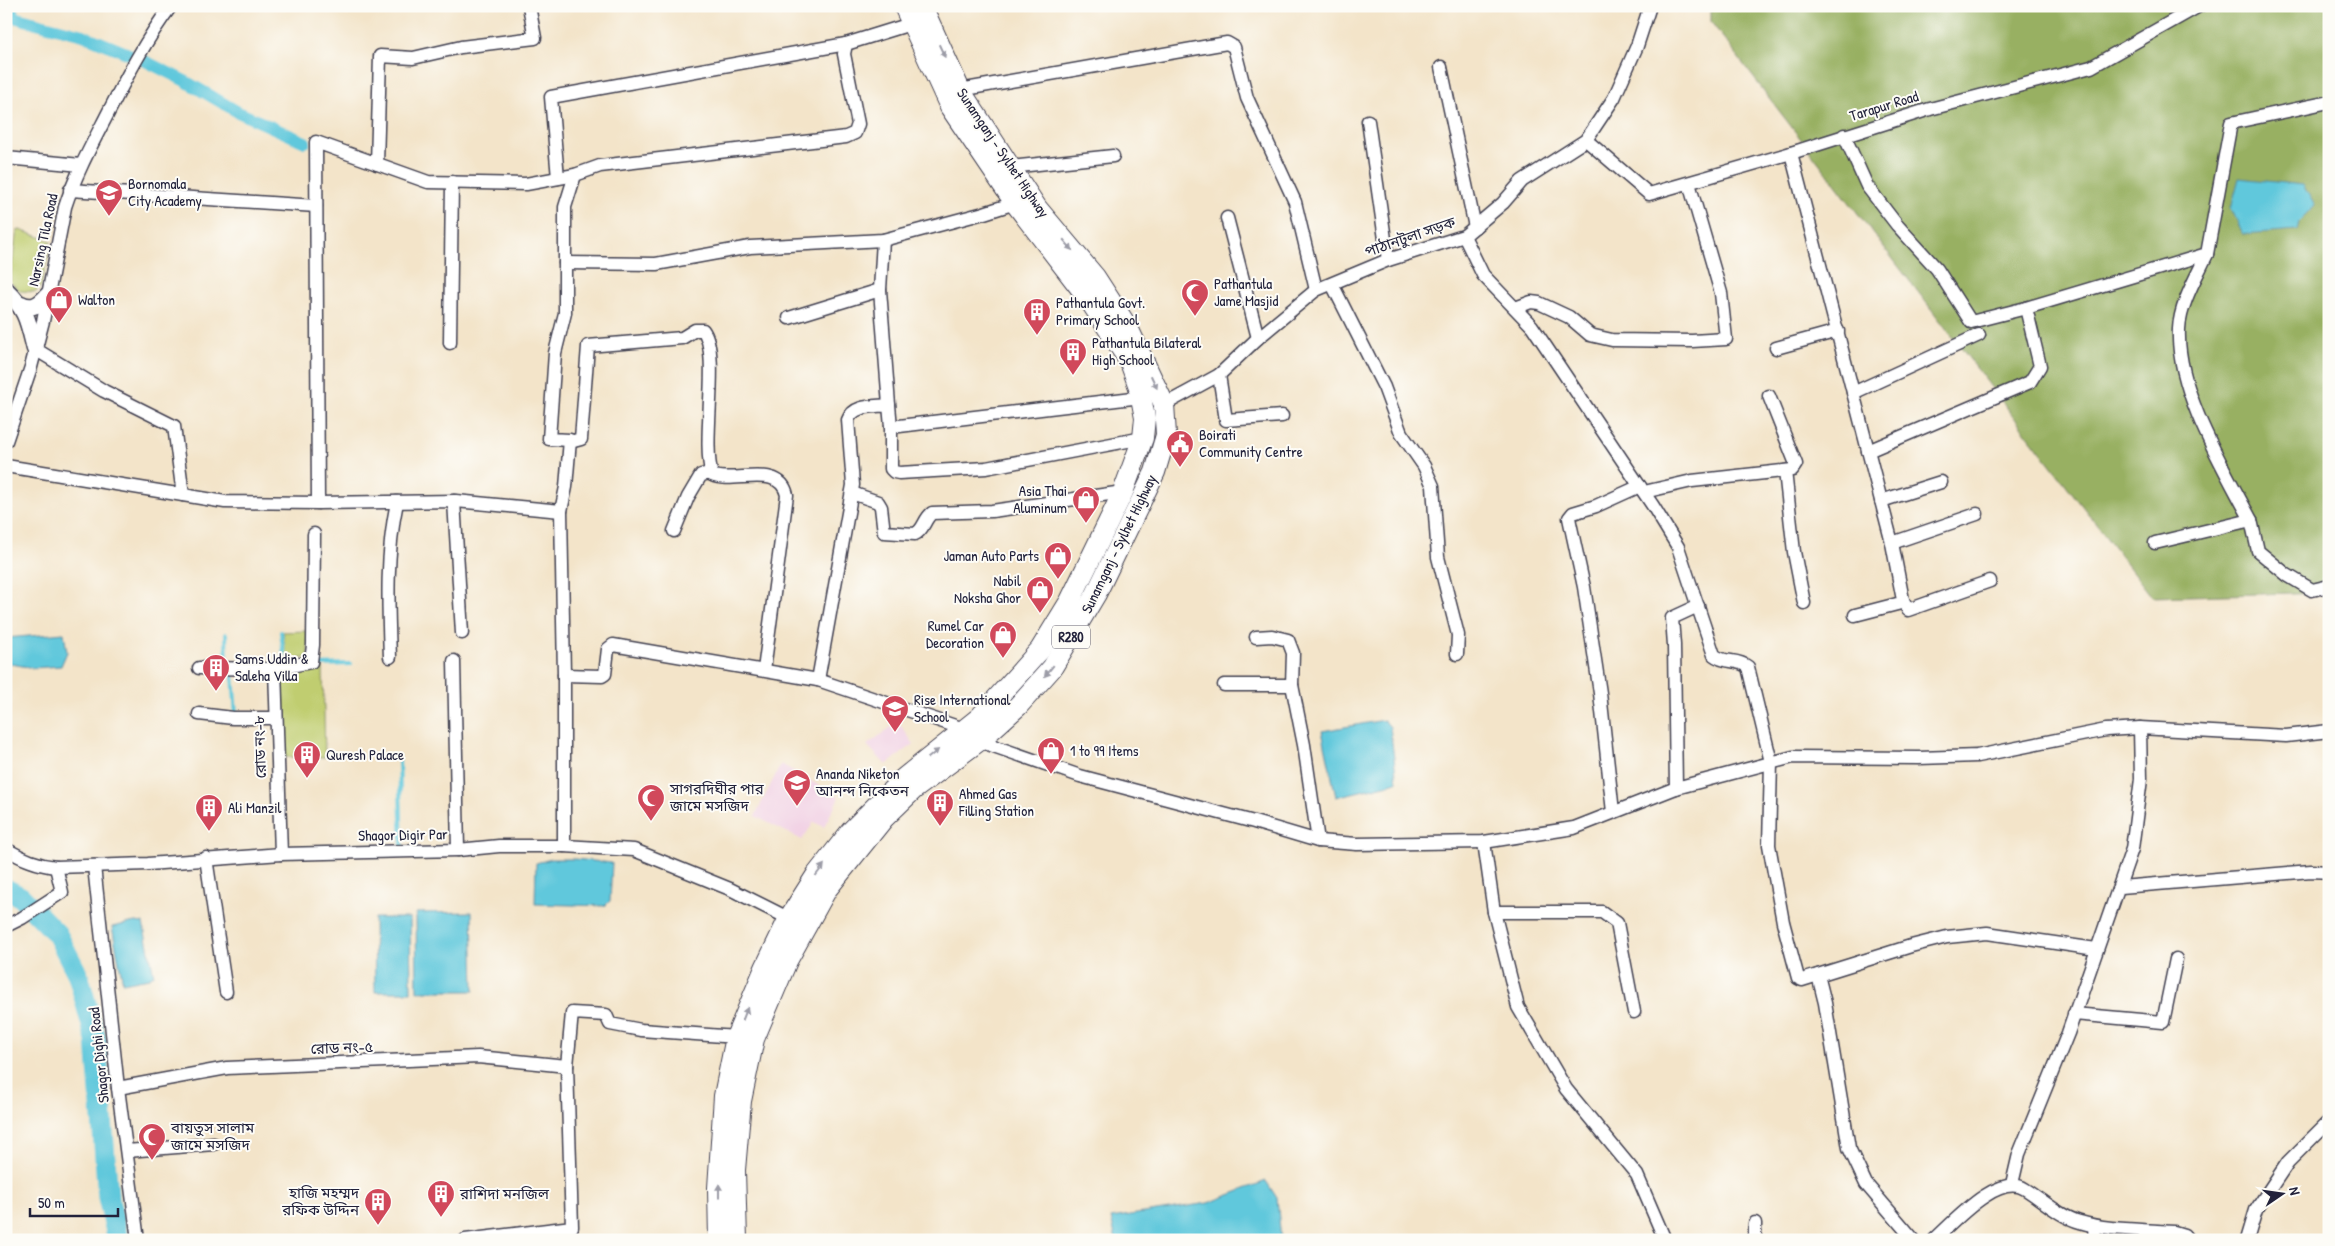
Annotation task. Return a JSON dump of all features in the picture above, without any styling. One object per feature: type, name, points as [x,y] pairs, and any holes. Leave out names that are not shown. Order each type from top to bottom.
[{"type":"main road","name":"Sunamganj - Sylhet Highway","points":[[904,6],[920,16],[960,90],[1010,167],[1045,230],[1130,362],[1141,397],[1144,428],[1123,492],[1070,601],[1040,650],[1018,677],[980,717],[971,735]]},
{"type":"main road","name":"Sunamganj - Sylhet Highway","points":[[719,1240],[718,1188],[724,1096],[736,1037],[761,977],[797,923],[884,818],[971,735],[1018,706],[1052,668],[1096,594],[1155,472],[1166,435],[1164,404],[1128,328],[1095,277],[1015,203],[950,107],[920,16]]},
{"type":"main road","name":"Sunamganj - Sylhet Highway","points":[[736,1240],[735,1170],[742,1101],[754,1039],[787,961],[797,923]]},
{"type":"street","name":"Narsing Tila Road","points":[[6,441],[35,349],[70,190],[136,57],[171,6]]},
{"type":"street","points":[[377,164],[380,56],[413,58],[461,47],[535,38],[529,6]]},
{"type":"street","name":"পাঠানটুলা সড়ক","points":[[1144,428],[1164,404],[1219,375],[1258,338],[1316,290],[1388,260],[1464,236],[1503,203],[1522,182],[1586,140],[1614,98],[1637,46],[1650,6]]},
{"type":"street","name":"Tarapur Road","points":[[1586,140],[1649,194],[1792,153],[1930,109],[2091,67],[2200,6]]},
{"type":"street","points":[[558,178],[551,97],[846,44],[920,16]]},
{"type":"street","points":[[960,90],[1227,43],[1234,47],[1247,98],[1295,202],[1316,290]]},
{"type":"street","points":[[318,503],[316,142],[428,182],[526,184],[575,175],[600,166],[846,137],[855,133],[858,124],[844,54],[846,44]]},
{"type":"street","points":[[1441,67],[1475,227]]},
{"type":"street","points":[[2329,102],[2231,123],[2207,254],[2189,291],[2182,310],[2179,328],[2182,362],[2194,403],[2251,520],[2258,551],[2286,574],[2312,590],[2329,586]]},
{"type":"street","points":[[1368,121],[1388,260]]},
{"type":"street","points":[[1844,135],[1868,186],[1897,225],[1937,269],[1971,322],[2026,308],[2207,254]]},
{"type":"street","points":[[1792,153],[1892,543],[1903,600],[1908,610],[1990,581]]},
{"type":"street","points":[[1010,167],[1113,156]]},
{"type":"street","points":[[6,158],[81,165]]},
{"type":"street","points":[[575,175],[565,207],[564,313],[555,353],[549,439],[570,440],[570,442],[581,439],[588,346],[682,338],[695,330],[703,330],[707,335],[710,371],[708,432],[711,473],[716,477],[775,478],[785,488],[787,494],[782,545],[764,670]]},
{"type":"street","points":[[450,344],[452,182]]},
{"type":"street","points":[[1515,308],[1531,302],[1539,303],[1569,317],[1590,335],[1612,340],[1692,341],[1726,339],[1721,293],[1689,183]]},
{"type":"street","points":[[70,190],[316,206]]},
{"type":"street","points":[[565,263],[656,264],[750,247],[883,240],[1015,203]]},
{"type":"street","points":[[1227,218],[1258,338]]},
{"type":"street","points":[[1464,236],[1484,275],[1532,326],[1642,489],[1678,547],[1714,655],[1721,661],[1740,660],[1748,667],[1771,762],[1769,845],[1783,922],[1798,978],[1802,980],[1911,946],[1947,937],[1987,933],[2096,949]]},
{"type":"street","points":[[883,240],[880,290],[891,427],[891,469],[894,472],[986,468],[1144,428]]},
{"type":"street","points":[[1332,284],[1384,388],[1401,432],[1424,466],[1433,486],[1438,556],[1458,635],[1458,654]]},
{"type":"street","points":[[6,290],[21,304],[27,317],[35,349],[104,391],[174,426],[183,495]]},
{"type":"street","points":[[789,318],[880,290]]},
{"type":"street","points":[[21,304],[29,307],[36,306],[48,295]]},
{"type":"street","points":[[1868,451],[2030,382],[2040,366],[2026,308]]},
{"type":"street","points":[[1776,348],[1838,331]]},
{"type":"street","points":[[1854,393],[1979,335]]},
{"type":"street","points":[[1219,375],[1226,420],[1282,416]]},
{"type":"street","points":[[1613,812],[1600,693],[1584,587],[1569,518],[1573,513],[1642,489],[1692,481],[1792,470],[1796,464],[1769,396]]},
{"type":"street","points":[[891,427],[1141,397]]},
{"type":"street","points":[[818,680],[853,485],[848,420],[851,413],[856,409],[888,406]]},
{"type":"street","points":[[564,846],[564,675],[561,511],[566,487],[570,442]]},
{"type":"street","points":[[6,466],[225,502],[454,501],[561,511]]},
{"type":"street","points":[[1785,471],[1794,552],[1804,602]]},
{"type":"street","points":[[674,531],[688,497],[700,475],[711,473]]},
{"type":"street","points":[[1881,501],[1941,482]]},
{"type":"street","points":[[852,493],[878,502],[881,507],[884,532],[915,534],[920,531],[928,516],[932,513],[992,510],[1123,492]]},
{"type":"street","points":[[454,501],[462,633]]},
{"type":"street","points":[[390,657],[387,586],[390,532],[396,502]]},
{"type":"street","points":[[1892,543],[1976,514]]},
{"type":"street","points":[[2155,543],[2251,520]]},
{"type":"street","points":[[199,668],[274,669],[311,662],[313,645],[314,534]]},
{"type":"street","points":[[1855,615],[1901,603],[1903,600]]},
{"type":"street","points":[[1676,788],[1672,618],[1698,606]]},
{"type":"street","points":[[1256,637],[1272,636],[1288,640],[1293,653],[1292,685],[1304,745],[1318,841]]},
{"type":"street","points":[[564,675],[602,676],[605,674],[608,649],[614,645],[818,680],[1080,776],[1318,841],[1357,844],[1484,842],[1574,828],[1676,788],[1793,757],[1919,758],[1977,756],[2106,730],[2140,728],[2286,736],[2329,731]]},
{"type":"street","points":[[454,661],[458,850]]},
{"type":"street","name":"রোড নং-৮","points":[[274,669],[281,854]]},
{"type":"street","points":[[1224,685],[1292,685]]},
{"type":"street","points":[[199,714],[233,718],[276,718]]},
{"type":"street","points":[[2012,1184],[2019,1154],[2074,1014],[2096,949],[2121,887],[2132,849],[2141,779],[2140,728]]},
{"type":"street","points":[[1484,842],[1494,912],[1518,1007],[1566,1089],[1637,1175],[1665,1240]]},
{"type":"street","name":"Shagor Digir Par","points":[[6,849],[28,861],[42,866],[56,867],[148,864],[206,858],[281,854],[458,850],[499,846],[564,846],[634,850],[730,889],[797,923]]},
{"type":"street","points":[[206,858],[226,992]]},
{"type":"street","name":"Shagor Dighi Road","points":[[94,866],[118,1088],[138,1240]]},
{"type":"street","points":[[6,926],[62,892],[56,867]]},
{"type":"street","points":[[2121,887],[2311,871],[2329,872]]},
{"type":"street","points":[[1494,912],[1602,912],[1618,923],[1634,1012]]},
{"type":"street","points":[[2074,1014],[2163,1022],[2176,960]]},
{"type":"street","points":[[1818,975],[1826,1003],[1850,1148],[1866,1184],[1914,1240]]},
{"type":"street","points":[[465,1240],[572,1227],[567,1066],[570,1016],[574,1012],[606,1015],[610,1024],[641,1030],[736,1037]]},
{"type":"street","name":"রোড নং-৫","points":[[118,1088],[227,1068],[478,1057],[567,1066]]},
{"type":"street","points":[[2247,1240],[2256,1210],[2288,1162],[2329,1121]]},
{"type":"street","points":[[126,1151],[214,1144]]},
{"type":"street","points":[[1934,1240],[1986,1195],[1996,1189],[2012,1184],[2025,1189],[2066,1217],[2094,1226],[2174,1232],[2184,1235],[2188,1240]]},
{"type":"street","points":[[1755,1223],[1755,1240]]},
{"type":"street","points":[[2094,1226],[2095,1240]]},
{"type":"shaded area","name":"Rise International School","points":[[898,722],[914,744],[886,765],[867,745]]},
{"type":"shaded area","name":"Ananda Niketon আনন্দ নিকেতন","points":[[781,764],[839,797],[824,827],[814,822],[802,840],[755,816]]},
{"type":"green space","points":[[1711,6],[2329,6],[2329,592],[2152,597],[1711,22]]},
{"type":"green space","points":[[17,229],[51,241],[41,286],[36,292],[20,291],[10,282]]},
{"type":"green space","points":[[308,631],[308,658],[286,659],[283,632]]},
{"type":"green space","points":[[298,668],[323,668],[325,757],[281,757],[278,681],[282,674]]},
{"type":"water","points":[[2239,178],[2303,185],[2315,206],[2299,222],[2297,230],[2243,234],[2231,208]]},
{"type":"water","points":[[64,633],[67,652],[61,666],[33,668],[6,663],[6,638]]},
{"type":"water","points":[[1384,720],[1390,727],[1397,782],[1336,797],[1322,731]]},
{"type":"water","points":[[551,859],[575,859],[612,863],[610,901],[605,906],[535,904],[536,863]]},
{"type":"water","points":[[472,912],[474,991],[417,991],[416,913]]},
{"type":"water","points":[[374,918],[410,918],[411,992],[375,992]]},
{"type":"water","points":[[135,922],[143,923],[154,975],[149,978],[123,983],[112,927]]},
{"type":"water","points":[[1266,1181],[1277,1198],[1281,1240],[1116,1240],[1111,1218],[1208,1203]]},
{"type":"waterway","points":[[11,6],[13,14],[17,18],[83,35],[129,54]]},
{"type":"waterway","points":[[145,61],[185,81],[238,112],[305,142]]},
{"type":"waterway","points":[[281,632],[285,663]]},
{"type":"waterway","points":[[226,634],[227,667]]},
{"type":"waterway","points":[[318,665],[351,664]]},
{"type":"waterway","points":[[233,674],[236,716]]},
{"type":"waterway","points":[[399,760],[402,848]]},
{"type":"waterway","points":[[6,889],[21,897],[57,934],[78,975],[96,1040],[108,1197],[118,1240]]},
{"type":"place","name":"Bornomala City Academy","points":[[109,217]]},
{"type":"place","name":"Pathantula Jame Masjid","points":[[1195,317]]},
{"type":"place","name":"Walton","points":[[59,324]]},
{"type":"place","name":"Pathantula Govt. Primary School","points":[[1037,336]]},
{"type":"place","name":"Pathantula Bilateral High School","points":[[1073,376]]},
{"type":"place","name":"Boirati Community Centre","points":[[1180,468]]},
{"type":"place","name":"Asia Thai Aluminum","points":[[1086,524]]},
{"type":"place","name":"Jaman Auto Parts","points":[[1058,580]]},
{"type":"place","name":"Nabil Noksha Ghor","points":[[1040,614]]},
{"type":"place","name":"Rumel Car Decoration","points":[[1003,659]]},
{"type":"place","name":"Sams Uddin & Saleha Villa","points":[[216,692]]},
{"type":"place","name":"Rise International School","points":[[895,733]]},
{"type":"place","name":"1 to 99 Items","points":[[1051,775]]},
{"type":"place","name":"Quresh Palace","points":[[307,779]]},
{"type":"place","name":"Ananda Niketon আনন্দ নিকেতন","points":[[797,807]]},
{"type":"place","name":"সাগরদিঘীর পার জামে মসজিদ","points":[[651,822]]},
{"type":"place","name":"Ahmed Gas Filling Station","points":[[940,827]]},
{"type":"place","name":"Ali Manzil","points":[[209,832]]},
{"type":"place","name":"বায়তুস সালাম জামে মসজিদ","points":[[152,1161]]},
{"type":"place","name":"রাশিদা মনজিল","points":[[441,1218]]},
{"type":"place","name":"হাজি মহম্মদ রফিক উদ্দিন","points":[[378,1226]]}]
